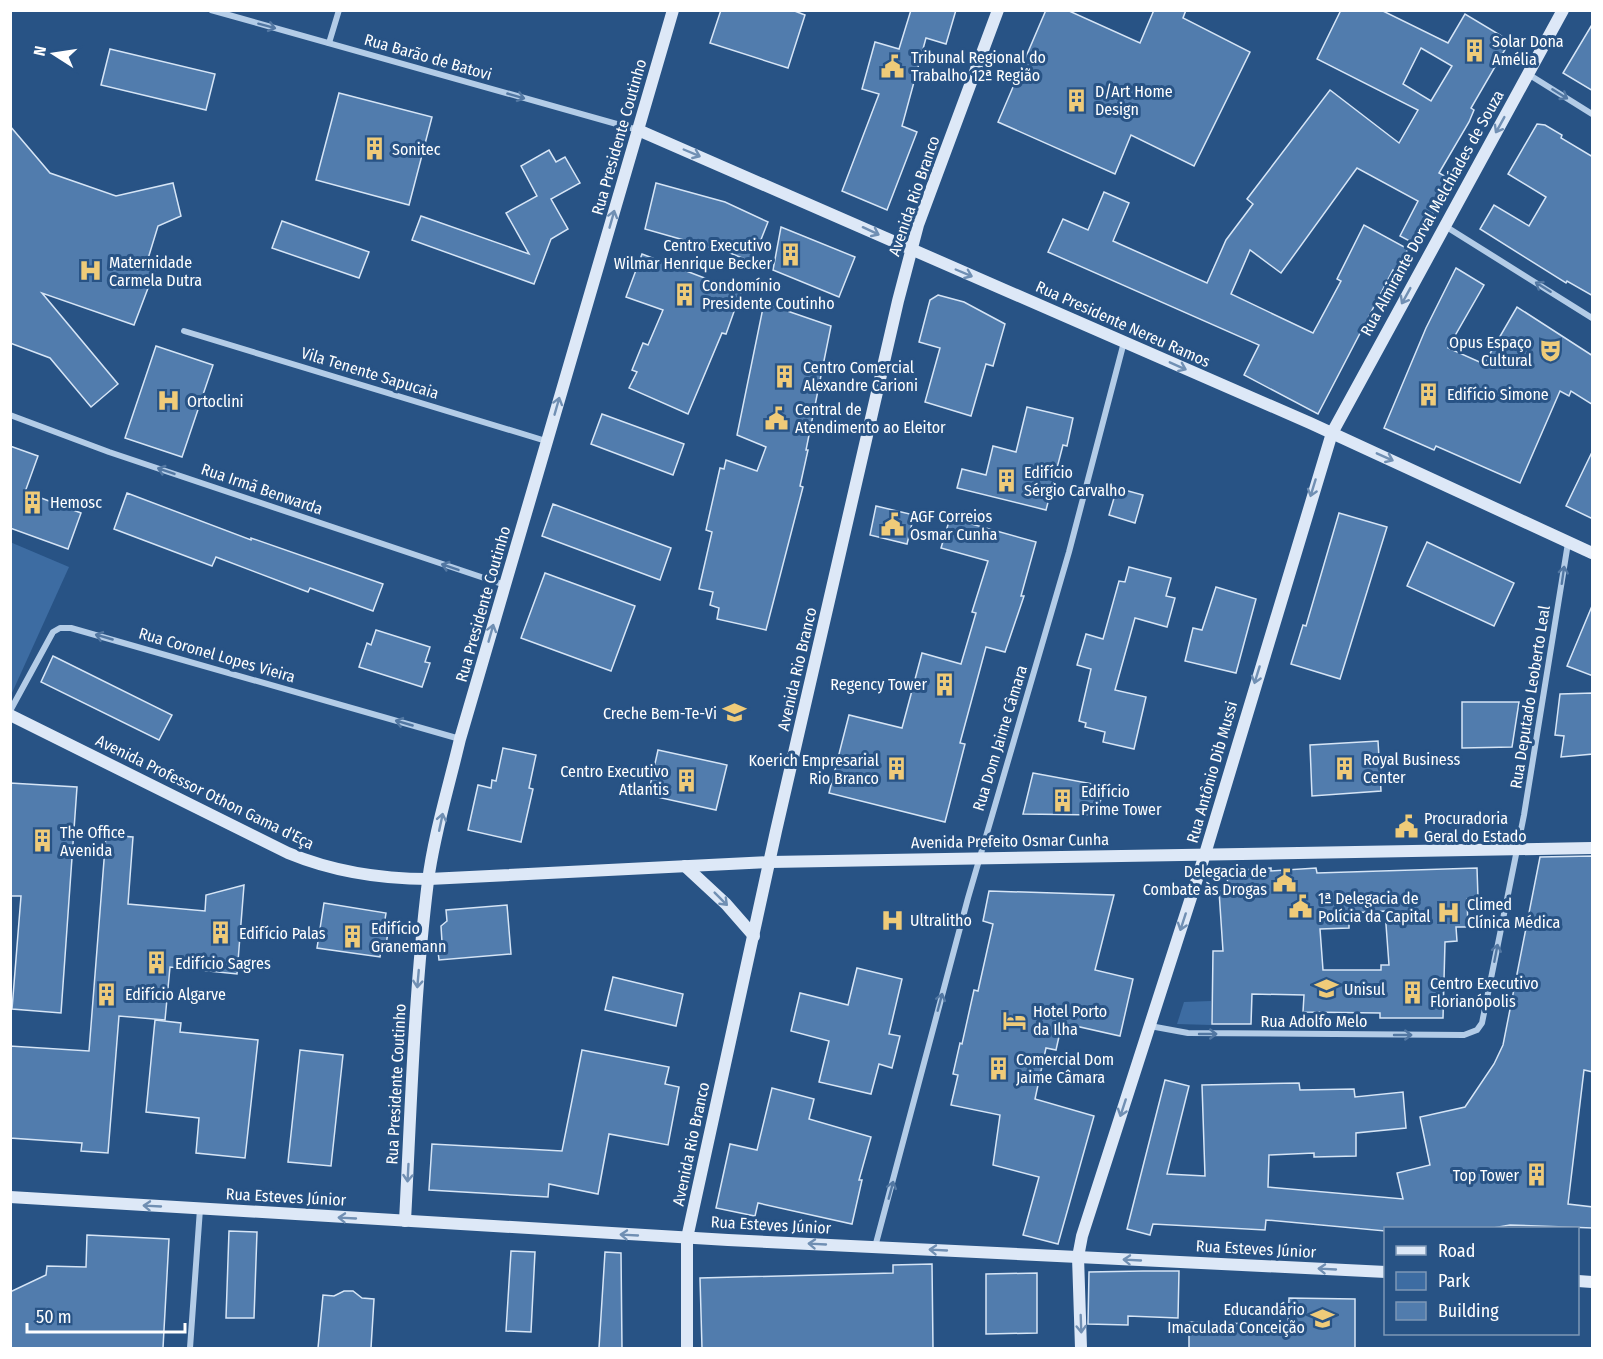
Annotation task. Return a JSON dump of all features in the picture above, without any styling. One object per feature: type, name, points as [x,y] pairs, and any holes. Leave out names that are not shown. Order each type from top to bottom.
[{"type":"street","name":"Rua Barão de Batovi","points":[[211,10],[638,130]]},
{"type":"street","points":[[329,43],[339,10]]},
{"type":"street","name":"Rua Presidente Coutinho","points":[[405,1221],[416,1007],[429,879],[460,739],[673,10]]},
{"type":"street","name":"Avenida Rio Branco","points":[[687,1348],[687,1238],[770,862],[911,249],[998,10]]},
{"type":"street","name":"Rua Almirante Dorval Melchíades de Souza","points":[[1332,433],[1563,10]]},
{"type":"street","points":[[1528,74],[1593,114]]},
{"type":"street","name":"Rua Presidente Nereu Ramos","points":[[638,130],[1332,433],[1593,553]]},
{"type":"street","points":[[1444,225],[1593,318]]},
{"type":"street","name":"Vila Tenente Sapucaia","points":[[184,331],[547,441]]},
{"type":"street","name":"Rua Dom Jaime Câmara","points":[[875,1247],[978,858],[1069,552],[1124,342]]},
{"type":"street","name":"Rua Irmã Benwarda","points":[[10,415],[109,452],[506,585]]},
{"type":"street","name":"Rua Antônio Dib Mussi","points":[[1081,1348],[1078,1257],[1082,1236],[1205,854],[1332,433]]},
{"type":"street","name":"Rua Deputado Leoberto Leal","points":[[1477,1030],[1482,1023],[1517,849],[1556,628],[1568,543]]},
{"type":"street","name":"Rua Coronel Lopes Vieira","points":[[10,713],[53,632],[60,628],[71,628],[460,739]]},
{"type":"street","name":"Avenida Professor Othon Gama d'Eça","points":[[10,713],[259,840],[315,864],[389,878],[429,879]]},
{"type":"street","name":"Avenida Prefeito Osmar Cunha","points":[[429,879],[770,862],[1593,848]]},
{"type":"street","points":[[685,866],[726,903],[754,936]]},
{"type":"street","name":"Rua Adolfo Melo","points":[[1150,1026],[1199,1034],[1464,1035],[1477,1030]]},
{"type":"street","name":"Rua Esteves Júnior","points":[[10,1197],[687,1238],[1384,1272]]},
{"type":"street","points":[[190,1348],[200,1209]]},
{"type":"green space","points":[[10,542],[69,567],[11,695],[10,695]]},
{"type":"green space","points":[[1211,1001],[1211,1025],[1177,1024],[1184,1002]]},
{"type":"building","points":[[721,10],[792,10],[805,15],[788,68],[710,43]]},
{"type":"building","points":[[911,10],[956,10],[946,44],[926,38],[902,126],[917,132],[887,210],[842,191],[879,94],[862,89],[875,42],[899,49]]},
{"type":"building","points":[[1046,10],[1067,10],[1140,43],[1154,10],[1186,10],[1183,18],[1250,52],[1194,166],[1131,135],[1115,174],[998,122]]},
{"type":"building","points":[[1341,10],[1381,10],[1448,43],[1465,14],[1510,41],[1471,108],[1474,110],[1469,122],[1439,173],[1450,179],[1417,245],[1400,236],[1418,201],[1357,168],[1281,273],[1250,250],[1231,294],[1313,333],[1341,281],[1337,279],[1364,225],[1408,249],[1396,271],[1393,270],[1318,414],[1244,375],[1259,345],[1048,252],[1063,219],[1088,230],[1104,192],[1129,203],[1113,241],[1207,283],[1226,240],[1253,204],[1247,199],[1330,90],[1399,143],[1418,110],[1317,59]],"holes":[[[1421,48],[1452,66],[1431,101],[1403,84]]]},
{"type":"building","points":[[1593,23],[1593,91],[1563,73]]},
{"type":"building","points":[[110,49],[215,74],[206,110],[101,85]]},
{"type":"building","name":"Sonitec","points":[[339,93],[432,117],[409,205],[316,180]]},
{"type":"building","points":[[1537,124],[1545,125],[1562,135],[1561,138],[1593,157],[1593,296],[1567,281],[1566,283],[1480,229],[1494,205],[1529,226],[1546,197],[1508,174]]},
{"type":"building","points":[[10,126],[50,173],[116,196],[173,183],[181,216],[158,226],[147,262],[156,267],[134,325],[42,293],[118,384],[91,407],[50,358],[10,343]]},
{"type":"building","points":[[549,150],[556,162],[565,157],[580,183],[551,199],[568,229],[551,239],[534,284],[412,240],[421,216],[529,254],[506,213],[537,196],[521,166]]},
{"type":"building","points":[[656,183],[725,202],[768,222],[752,262],[713,246],[712,248],[645,229]]},
{"type":"building","points":[[282,221],[369,252],[359,278],[272,248]]},
{"type":"building","name":"Centro Executivo Wilmar Henrique Becker","points":[[781,227],[855,257],[839,297],[773,270]]},
{"type":"building","points":[[642,254],[741,292],[726,334],[722,333],[688,414],[629,388],[637,372],[632,370],[643,343],[648,345],[663,310],[626,297]]},
{"type":"building","points":[[1456,268],[1484,285],[1448,348],[1484,364],[1517,307],[1593,356],[1593,405],[1571,391],[1569,396],[1560,391],[1520,483],[1436,446],[1434,450],[1384,428],[1426,328]]},
{"type":"building","points":[[938,295],[964,302],[1005,324],[993,366],[986,364],[971,416],[925,402],[940,348],[919,342],[930,300]]},
{"type":"building","points":[[764,303],[831,326],[806,450],[808,450],[800,486],[803,487],[766,630],[717,619],[719,608],[710,605],[713,592],[699,589],[712,532],[706,530],[720,468],[724,469],[726,460],[757,471],[766,447],[737,435]]},
{"type":"building","name":"Ortoclini","points":[[156,346],[213,365],[182,457],[125,438]]},
{"type":"building","name":"Edifício Sérgio Carvalho","points":[[1027,407],[1073,418],[1067,446],[1063,445],[1046,510],[957,488],[962,469],[986,475],[993,446],[1016,452]]},
{"type":"building","points":[[602,414],[684,444],[673,475],[591,444]]},
{"type":"building","name":"Hemosc","points":[[10,446],[38,456],[25,492],[81,513],[68,549],[10,528]]},
{"type":"building","points":[[1593,450],[1593,519],[1566,506]]},
{"type":"building","points":[[1117,488],[1143,495],[1135,523],[1109,515]]},
{"type":"building","points":[[127,493],[251,540],[251,538],[383,584],[373,611],[310,588],[308,592],[216,557],[212,566],[114,529]]},
{"type":"building","points":[[553,504],[671,548],[660,580],[542,536]]},
{"type":"building","name":"AGF Correios Osmar Cunha","points":[[876,506],[914,515],[907,544],[870,535]]},
{"type":"building","points":[[1339,513],[1387,527],[1340,679],[1291,664],[1303,625],[1306,626]]},
{"type":"building","points":[[950,518],[1036,542],[1021,596],[1024,596],[1005,652],[986,647],[960,743],[965,744],[945,822],[829,793],[849,715],[902,728],[922,653],[961,664],[976,613],[972,612],[988,561],[941,548]]},
{"type":"building","points":[[1427,542],[1514,583],[1494,626],[1407,586]]},
{"type":"building","points":[[1129,567],[1171,578],[1166,596],[1175,598],[1167,627],[1135,618],[1115,690],[1146,697],[1134,749],[1103,742],[1105,732],[1085,727],[1086,723],[1079,721],[1091,669],[1077,665],[1086,634],[1103,639],[1119,581],[1125,582]]},
{"type":"building","points":[[545,573],[635,606],[611,671],[521,638]]},
{"type":"building","points":[[1216,587],[1256,599],[1236,673],[1185,661],[1193,628],[1202,630]]},
{"type":"building","points":[[1593,606],[1593,676],[1567,666]]},
{"type":"building","points":[[376,630],[430,647],[425,662],[430,663],[422,687],[359,667],[367,643],[371,645]]},
{"type":"building","points":[[53,656],[172,715],[159,740],[41,682]]},
{"type":"building","points":[[1593,693],[1593,754],[1561,757],[1564,736],[1555,735],[1560,694]]},
{"type":"building","points":[[1462,702],[1519,702],[1512,747],[1462,748]]},
{"type":"building","name":"Royal Business Center","points":[[1378,741],[1381,791],[1312,796],[1310,745]]},
{"type":"building","points":[[503,748],[536,755],[529,788],[533,789],[521,842],[468,830],[478,785],[491,788],[492,780],[496,781]]},
{"type":"building","name":"Centro Executivo Atlantis","points":[[658,750],[727,765],[716,810],[648,795]]},
{"type":"building","name":"Edifício Prime Tower","points":[[1033,773],[1104,786],[1097,815],[1023,814]]},
{"type":"building","points":[[10,783],[77,787],[61,1013],[12,1009],[21,896],[10,896]]},
{"type":"building","points":[[106,835],[133,837],[128,904],[205,911],[206,895],[244,885],[237,974],[170,967],[165,1020],[119,1016],[108,1153],[81,1151],[82,1143],[10,1138],[10,1046],[89,1051]]},
{"type":"building","points":[[1593,856],[1593,1072],[1584,1070],[1568,1204],[1593,1207],[1593,1228],[1510,1225],[1499,1227],[1384,1227],[1384,1231],[1266,1220],[1265,1230],[1153,1224],[1150,1235],[1127,1229],[1165,1080],[1189,1086],[1167,1174],[1205,1176],[1202,1085],[1299,1083],[1300,1090],[1354,1089],[1355,1097],[1403,1092],[1406,1128],[1356,1133],[1356,1156],[1314,1157],[1314,1153],[1269,1155],[1268,1187],[1403,1199],[1397,1173],[1430,1165],[1420,1117],[1465,1107],[1494,1064],[1503,1045],[1540,857]]},
{"type":"building","points":[[1316,868],[1317,873],[1477,868],[1478,898],[1467,899],[1468,927],[1456,927],[1457,941],[1445,942],[1443,1018],[1380,1018],[1380,1013],[1303,1012],[1304,995],[1252,994],[1251,1024],[1212,1024],[1213,951],[1223,951],[1219,891],[1228,891],[1227,871]],"holes":[[[1385,911],[1389,965],[1381,965],[1381,970],[1323,970],[1320,929],[1349,928],[1349,913]]]},
{"type":"building","points":[[989,891],[1114,895],[1095,970],[1133,979],[1120,1036],[1062,1023],[1056,1050],[1046,1048],[1035,1099],[1094,1116],[1058,1244],[1023,1235],[1039,1177],[993,1165],[1000,1115],[951,1105],[958,1075],[953,1074],[960,1043],[962,1044],[974,990],[978,991],[993,924],[983,921]]},
{"type":"building","name":"Edifício Granemann","points":[[324,903],[386,913],[384,926],[389,927],[385,950],[381,950],[380,957],[317,948]]},
{"type":"building","points":[[507,905],[511,954],[439,960],[437,942],[442,942],[441,926],[447,921],[446,910]]},
{"type":"building","points":[[857,968],[902,979],[889,1034],[900,1036],[892,1068],[879,1064],[871,1094],[819,1082],[829,1041],[791,1031],[800,993],[848,1005]]},
{"type":"building","points":[[613,977],[683,994],[676,1026],[605,1010]]},
{"type":"building","points":[[155,1020],[181,1023],[180,1032],[258,1040],[245,1158],[196,1153],[199,1118],[146,1112]]},
{"type":"building","points":[[300,1050],[343,1055],[331,1166],[288,1162]]},
{"type":"building","points":[[582,1050],[669,1067],[665,1084],[679,1087],[668,1145],[609,1134],[598,1194],[549,1184],[548,1197],[429,1190],[432,1144],[562,1151]]},
{"type":"building","points":[[772,1088],[814,1099],[809,1119],[871,1137],[859,1180],[862,1180],[852,1224],[758,1203],[755,1216],[716,1208],[730,1144],[757,1150]]},
{"type":"building","points":[[229,1231],[257,1232],[254,1318],[226,1318]]},
{"type":"building","points":[[87,1235],[169,1239],[163,1348],[10,1348],[10,1292],[46,1275],[47,1266],[86,1267]]},
{"type":"building","points":[[511,1251],[535,1252],[531,1332],[506,1331]]},
{"type":"building","points":[[605,1252],[621,1253],[622,1348],[599,1348]]},
{"type":"building","points":[[932,1264],[933,1348],[702,1348],[700,1278],[893,1273],[893,1265]]},
{"type":"building","points":[[1179,1271],[1178,1318],[1128,1316],[1128,1325],[1088,1324],[1089,1272]]},
{"type":"building","points":[[1037,1273],[1037,1333],[986,1334],[986,1274]]},
{"type":"building","points":[[344,1291],[353,1291],[362,1298],[374,1299],[371,1348],[318,1348],[323,1295],[334,1296]]},
{"type":"building","points":[[1289,1298],[1355,1299],[1355,1348],[1189,1348],[1189,1322],[1288,1325]]},
{"type":"place","name":"Solar Dona Amélia","points":[[1474,50]]},
{"type":"place","name":"Tribunal Regional do Trabalho 12ª Região","points":[[893,66]]},
{"type":"place","name":"D/Art Home Design","points":[[1077,100]]},
{"type":"place","name":"Sonitec","points":[[374,149]]},
{"type":"place","name":"Centro Executivo Wilmar Henrique Becker","points":[[790,254]]},
{"type":"place","name":"Maternidade Carmela Dutra","points":[[91,271]]},
{"type":"place","name":"Condomínio Presidente Coutinho","points":[[684,294]]},
{"type":"place","name":"Opus Espaço Cultural","points":[[1550,351]]},
{"type":"place","name":"Centro Comercial Alexandre Carioni","points":[[785,376]]},
{"type":"place","name":"Edifício Simone","points":[[1429,394]]},
{"type":"place","name":"Ortoclini","points":[[169,401]]},
{"type":"place","name":"Central de Atendimento ao Eleitor","points":[[777,418]]},
{"type":"place","name":"Edifício Sérgio Carvalho","points":[[1006,481]]},
{"type":"place","name":"Hemosc","points":[[32,502]]},
{"type":"place","name":"AGF Correios Osmar Cunha","points":[[892,525]]},
{"type":"place","name":"Regency Tower","points":[[945,684]]},
{"type":"place","name":"Creche Bem-Te-Vi","points":[[735,713]]},
{"type":"place","name":"Royal Business Center","points":[[1345,768]]},
{"type":"place","name":"Koerich Empresarial Rio Branco","points":[[897,769]]},
{"type":"place","name":"Centro Executivo Atlantis","points":[[687,780]]},
{"type":"place","name":"Edifício Prime Tower","points":[[1063,800]]},
{"type":"place","name":"Procuradoria Geral do Estado","points":[[1406,827]]},
{"type":"place","name":"The Office Avenida","points":[[42,841]]},
{"type":"place","name":"Delegacia de Combate às Drogas","points":[[1285,880]]},
{"type":"place","name":"1ª Delegacia de Polícia da Capital","points":[[1300,907]]},
{"type":"place","name":"Climed Clínica Médica","points":[[1449,913]]},
{"type":"place","name":"Ultralitho","points":[[892,920]]},
{"type":"place","name":"Edifício Palas","points":[[221,933]]},
{"type":"place","name":"Edifício Granemann","points":[[353,937]]},
{"type":"place","name":"Edifício Sagres","points":[[157,963]]},
{"type":"place","name":"Unisul","points":[[1326,989]]},
{"type":"place","name":"Centro Executivo Florianópolis","points":[[1412,992]]},
{"type":"place","name":"Edifício Algarve","points":[[107,994]]},
{"type":"place","name":"Hotel Porto da Ilha","points":[[1015,1020]]},
{"type":"place","name":"Comercial Dom Jaime Câmara","points":[[998,1068]]},
{"type":"place","name":"Top Tower","points":[[1537,1175]]},
{"type":"place","name":"Educandário Imaculada Conceição","points":[[1323,1318]]}]
